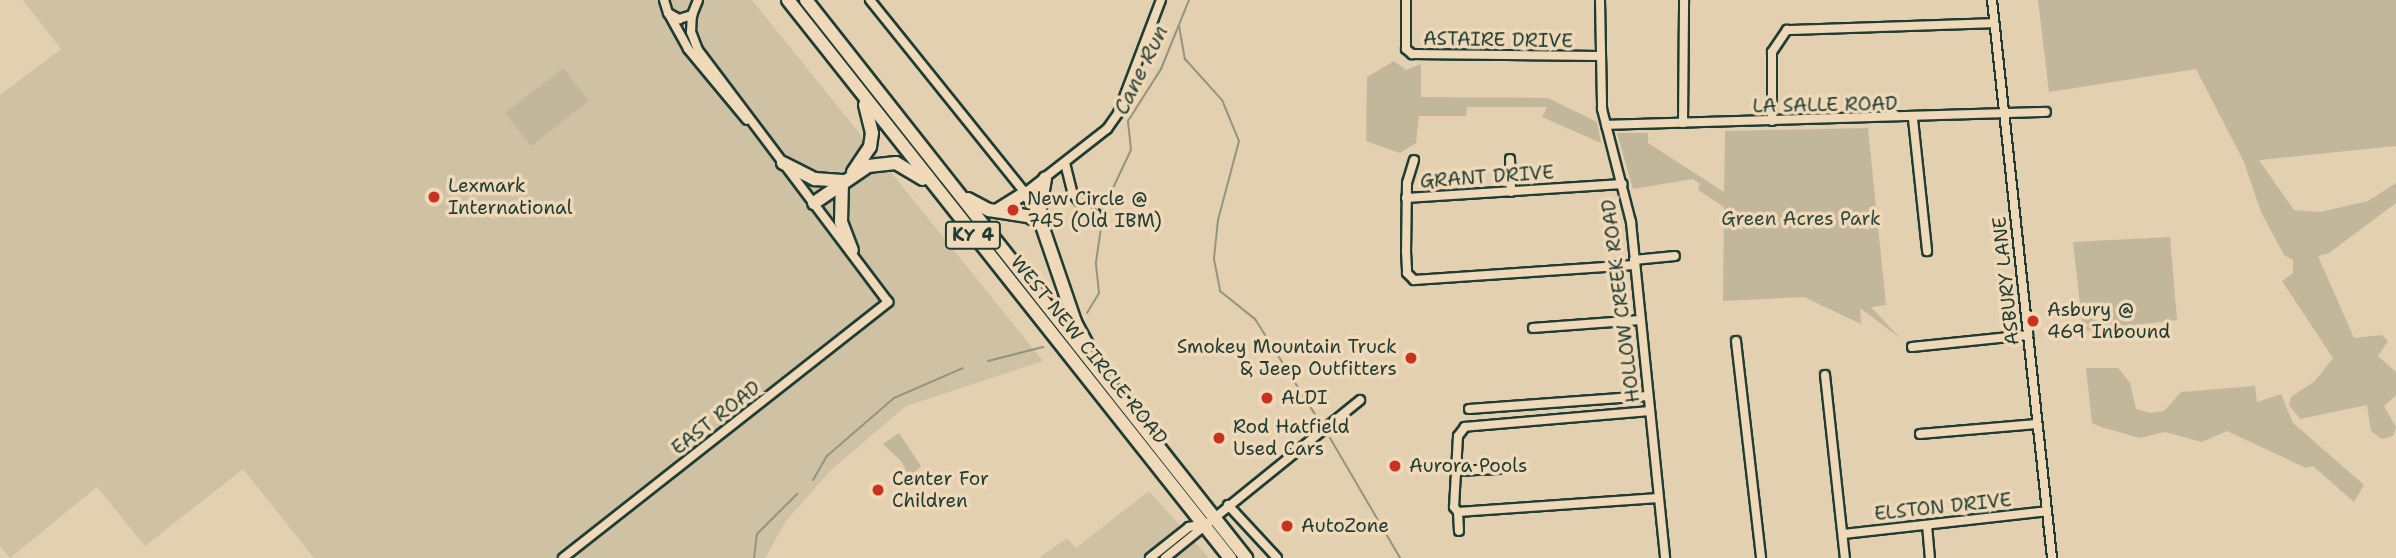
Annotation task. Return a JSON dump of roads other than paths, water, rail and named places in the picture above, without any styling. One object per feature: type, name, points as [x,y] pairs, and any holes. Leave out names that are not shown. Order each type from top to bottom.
[{"type":"highway","name":"WEST NEW CIRCLE ROAD","points":[[788,0],[1230,558]]},
{"type":"highway","name":"WEST NEW CIRCLE ROAD","points":[[806,0],[1247,558]]},
{"type":"highway","points":[[814,203],[853,172],[870,147],[870,114],[857,87]]},
{"type":"highway","points":[[870,147],[882,163]]},
{"type":"highway","points":[[783,163],[816,179],[842,181]]},
{"type":"highway","points":[[853,172],[882,163],[909,168],[935,188]]},
{"type":"highway","points":[[1041,218],[1045,178]]},
{"type":"highway","points":[[842,181],[841,222],[852,250]]},
{"type":"highway","points":[[996,211],[1025,193],[1041,218],[1075,322],[1101,371]]},
{"type":"highway","points":[[960,195],[996,211],[1041,218]]},
{"type":"street","points":[[664,0],[670,16],[695,58],[757,129]]},
{"type":"street","points":[[870,0],[1025,193],[1107,130],[1118,113],[1161,0]]},
{"type":"street","name":"ASTAIRE DRIVE","points":[[1406,0],[1406,49],[1412,54],[1599,57]]},
{"type":"street","name":"HOLLOW CREEK ROAD","points":[[1600,0],[1599,57],[1606,125],[1623,184],[1634,262],[1665,558]]},
{"type":"street","points":[[1683,122],[1684,0]]},
{"type":"street","name":"ASBURY LANE","points":[[1992,0],[2052,558]]},
{"type":"street","points":[[699,2],[692,15],[691,32],[698,50],[852,250]]},
{"type":"street","points":[[670,16],[679,19],[692,15]]},
{"type":"street","points":[[1772,121],[1772,52],[1787,30],[1994,23]]},
{"type":"street","name":"LA SALLE ROAD","points":[[1606,125],[1913,119],[2046,112]]},
{"type":"street","points":[[1913,119],[1927,251]]},
{"type":"street","points":[[1510,159],[1511,192]]},
{"type":"street","points":[[1406,198],[1414,160]]},
{"type":"street","points":[[1065,163],[1073,194],[1088,212],[1096,214]]},
{"type":"street","name":"GRANT DRIVE","points":[[1623,184],[1406,198],[1406,267],[1414,280],[1634,262]]},
{"type":"street","name":"EAST ROAD","points":[[563,558],[888,302],[852,250]]},
{"type":"street","points":[[1634,262],[1675,256]]},
{"type":"street","points":[[1533,327],[1640,320]]},
{"type":"street","points":[[1912,347],[2028,335]]},
{"type":"street","points":[[1736,341],[1761,558]]},
{"type":"street","points":[[1825,375],[1845,558]]},
{"type":"street","points":[[1469,409],[1648,396]]},
{"type":"street","points":[[1165,558],[1214,515],[1360,400]]},
{"type":"street","points":[[1459,531],[1458,512],[1454,507],[1458,436],[1465,427],[1650,411]]},
{"type":"street","points":[[1920,434],[2037,424]]},
{"type":"street","points":[[1456,471],[1499,469]]},
{"type":"street","points":[[1458,512],[1659,498]]},
{"type":"street","points":[[1228,505],[1277,558]]},
{"type":"street","name":"ELSTON DRIVE","points":[[1843,534],[2047,511]]},
{"type":"street","points":[[1150,558],[1189,527],[1203,524]]},
{"type":"street","points":[[1927,525],[1930,558]]},
{"type":"waterway","name":"Cane Run","points":[[1087,313],[1099,293],[1096,262],[1104,207],[1131,150],[1128,121],[1161,69],[1189,0]]},
{"type":"waterway","points":[[1179,26],[1185,59],[1222,100],[1239,141],[1218,220],[1214,259],[1220,291],[1255,319],[1318,419]]},
{"type":"waterway","name":"Cane Run","points":[[988,361],[1043,347]]},
{"type":"waterway","name":"Cane Run","points":[[813,480],[827,456],[894,398],[963,368]]},
{"type":"waterway","points":[[1330,438],[1400,558]]},
{"type":"waterway","name":"Cane Run","points":[[754,558],[757,534],[797,494]]},
{"type":"place","name":"Lexmark International","points":[[434,197]]},
{"type":"place","name":"New Circle @ 745 (Old IBM)","points":[[1013,210]]},
{"type":"place","name":"Asbury @ 469 Inbound","points":[[2033,321]]},
{"type":"place","name":"Smokey Mountain Truck & Jeep Outfitters","points":[[1411,358]]},
{"type":"place","name":"ALDI","points":[[1267,398]]},
{"type":"place","name":"Rod Hatfield Used Cars","points":[[1219,438]]},
{"type":"place","name":"Aurora Pools","points":[[1395,466]]},
{"type":"place","name":"Center For Children","points":[[878,490]]},
{"type":"place","name":"AutoZone","points":[[1287,526]]},
{"type":"park label","name":"Green Acres Park","points":[[1801,219]]}]
